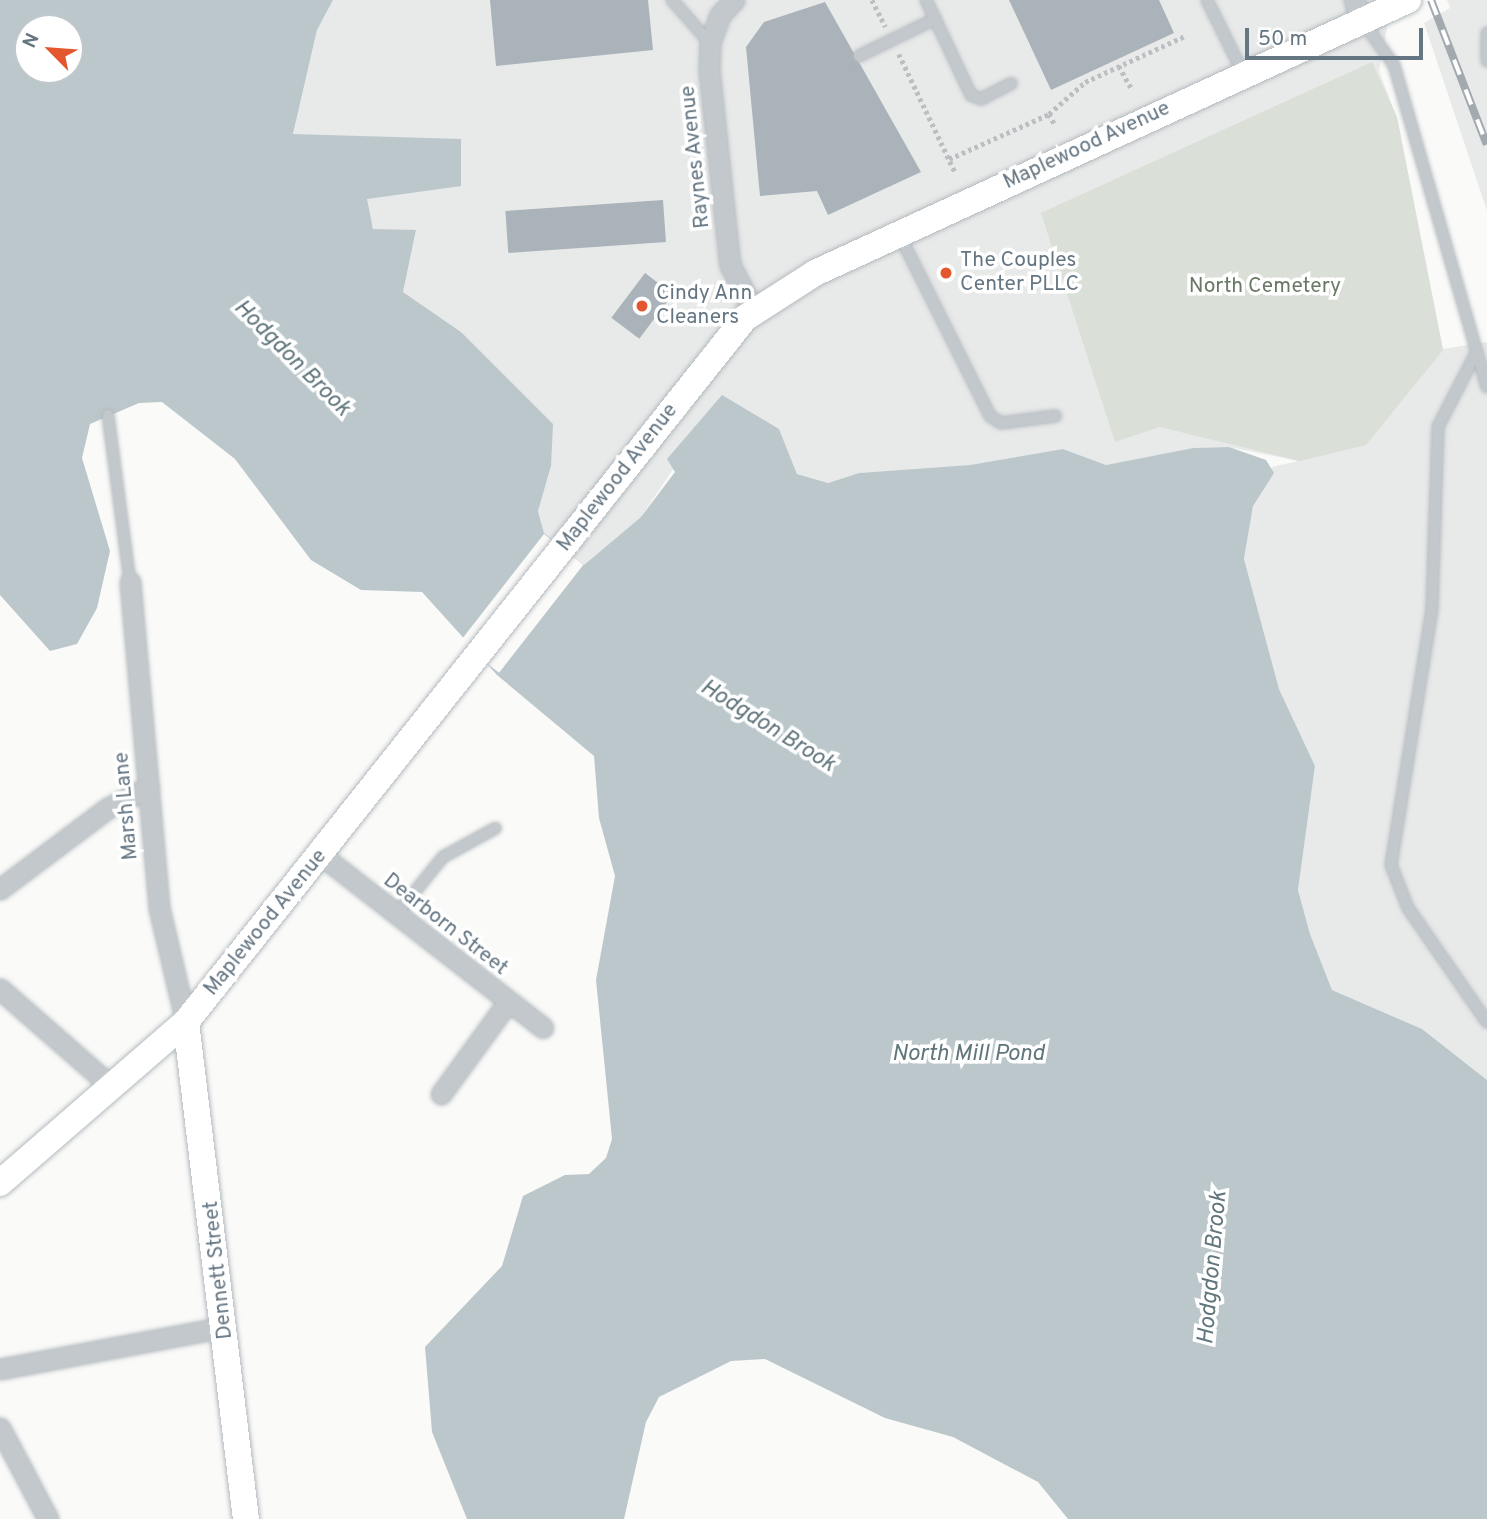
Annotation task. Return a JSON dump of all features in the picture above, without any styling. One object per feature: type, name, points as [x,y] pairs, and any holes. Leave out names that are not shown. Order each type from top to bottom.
[{"type":"street","name":"Raynes Avenue","points":[[734,0],[719,15],[710,42],[730,265],[754,310]]},
{"type":"street","name":"Maplewood Avenue","points":[[0,1183],[186,1022],[754,310],[899,234],[1243,73],[1358,9],[1408,0]]},
{"type":"street","name":"Marsh Lane","points":[[130,582],[164,952],[186,1022]]},
{"type":"street","points":[[0,889],[108,808],[149,787]]},
{"type":"street","name":"Dearborn Street","points":[[321,855],[395,916],[543,1028]]},
{"type":"street","points":[[0,878],[21,873]]},
{"type":"street","points":[[0,989],[112,1087]]},
{"type":"street","points":[[441,1094],[507,1003]]},
{"type":"street","name":"Dennett Street","points":[[186,1022],[225,1327],[246,1519]]},
{"type":"street","points":[[0,1369],[225,1327]]},
{"type":"street","points":[[0,1427],[48,1519]]},
{"type":"lane","points":[[672,0],[710,42]]},
{"type":"lane","points":[[926,0],[971,95],[981,99],[1011,84]]},
{"type":"lane","points":[[1207,0],[1243,73]]},
{"type":"lane","points":[[1358,9],[1394,65],[1447,234],[1487,387]]},
{"type":"lane","points":[[859,56],[935,19]]},
{"type":"lane","points":[[1487,33],[1487,61]]},
{"type":"lane","points":[[899,234],[990,416],[1001,423],[1056,416]]},
{"type":"lane","points":[[1476,352],[1438,427],[1432,609],[1391,865],[1408,908],[1487,1022]]},
{"type":"lane","points":[[108,415],[130,582]]},
{"type":"lane","points":[[395,916],[443,857],[496,828]]},
{"type":"path","points":[[949,159],[1049,114],[1071,92],[1119,66],[1185,36]]},
{"type":"path","points":[[901,59],[955,172]]},
{"type":"path","points":[[1119,66],[1132,89]]},
{"type":"path","points":[[1049,114],[1055,125]]},
{"type":"shaded area","points":[[333,0],[1392,0],[1379,71],[1397,118],[1443,349],[1487,342],[1487,1080],[1422,1029],[1332,990],[1310,934],[1298,890],[1315,766],[1279,689],[1244,559],[1253,506],[1272,467],[1298,461],[1229,447],[1193,448],[1106,465],[1063,449],[970,465],[859,473],[828,483],[797,474],[779,429],[722,396],[641,517],[584,565],[544,533],[538,510],[551,466],[461,332],[403,292],[416,230],[374,230],[343,139],[293,135],[317,30]]},
{"type":"shaded area","points":[[1447,0],[1487,0],[1487,211],[1424,23],[1450,8]]},
{"type":"green space","name":"North Cemetery","points":[[1372,62],[1397,117],[1443,350],[1366,445],[1300,461],[1160,427],[1115,442],[1041,213]]},
{"type":"water","name":"North Mill Pond","points":[[0,0],[333,0],[317,30],[293,134],[461,139],[461,186],[367,199],[373,229],[416,230],[403,292],[461,332],[553,424],[551,466],[538,511],[544,533],[584,565],[641,517],[675,472],[667,459],[722,395],[779,429],[797,474],[828,483],[859,473],[970,465],[1063,449],[1106,465],[1193,448],[1229,447],[1266,460],[1274,473],[1253,506],[1244,559],[1279,689],[1315,766],[1298,890],[1310,934],[1332,990],[1422,1029],[1487,1080],[1487,1519],[1068,1519],[1038,1482],[953,1437],[885,1418],[765,1359],[731,1361],[659,1397],[646,1422],[624,1519],[467,1519],[432,1432],[425,1347],[502,1266],[523,1196],[565,1175],[589,1174],[606,1158],[612,1139],[596,980],[615,876],[599,818],[594,756],[497,675],[422,592],[361,590],[311,560],[235,459],[162,402],[139,403],[90,424],[82,458],[110,551],[97,608],[77,644],[50,651],[0,595]]},
{"type":"pier","points":[[544,534],[583,565],[499,673],[460,642]]},
{"type":"building","points":[[490,0],[648,0],[653,50],[496,66]]},
{"type":"building","points":[[1009,0],[1159,0],[1174,33],[1051,90]]},
{"type":"building","points":[[825,2],[921,172],[828,215],[817,191],[760,196],[746,47],[764,22]]},
{"type":"building","points":[[663,200],[666,242],[508,253],[505,211]]},
{"type":"building","name":"Cindy Ann Cleaners","points":[[645,273],[673,294],[639,339],[611,318]]},
{"type":"railway","points":[[1431,0],[1487,145]]},
{"type":"place","name":"The Couples Center PLLC","points":[[946,273]]},
{"type":"place","name":"Cindy Ann Cleaners","points":[[642,306]]},
{"type":"water label","name":"Hodgdon Brook","points":[[291,359]]},
{"type":"water label","name":"Hodgdon Brook","points":[[767,727]]},
{"type":"water label","name":"Hodgdon Brook","points":[[1214,1268]]}]
